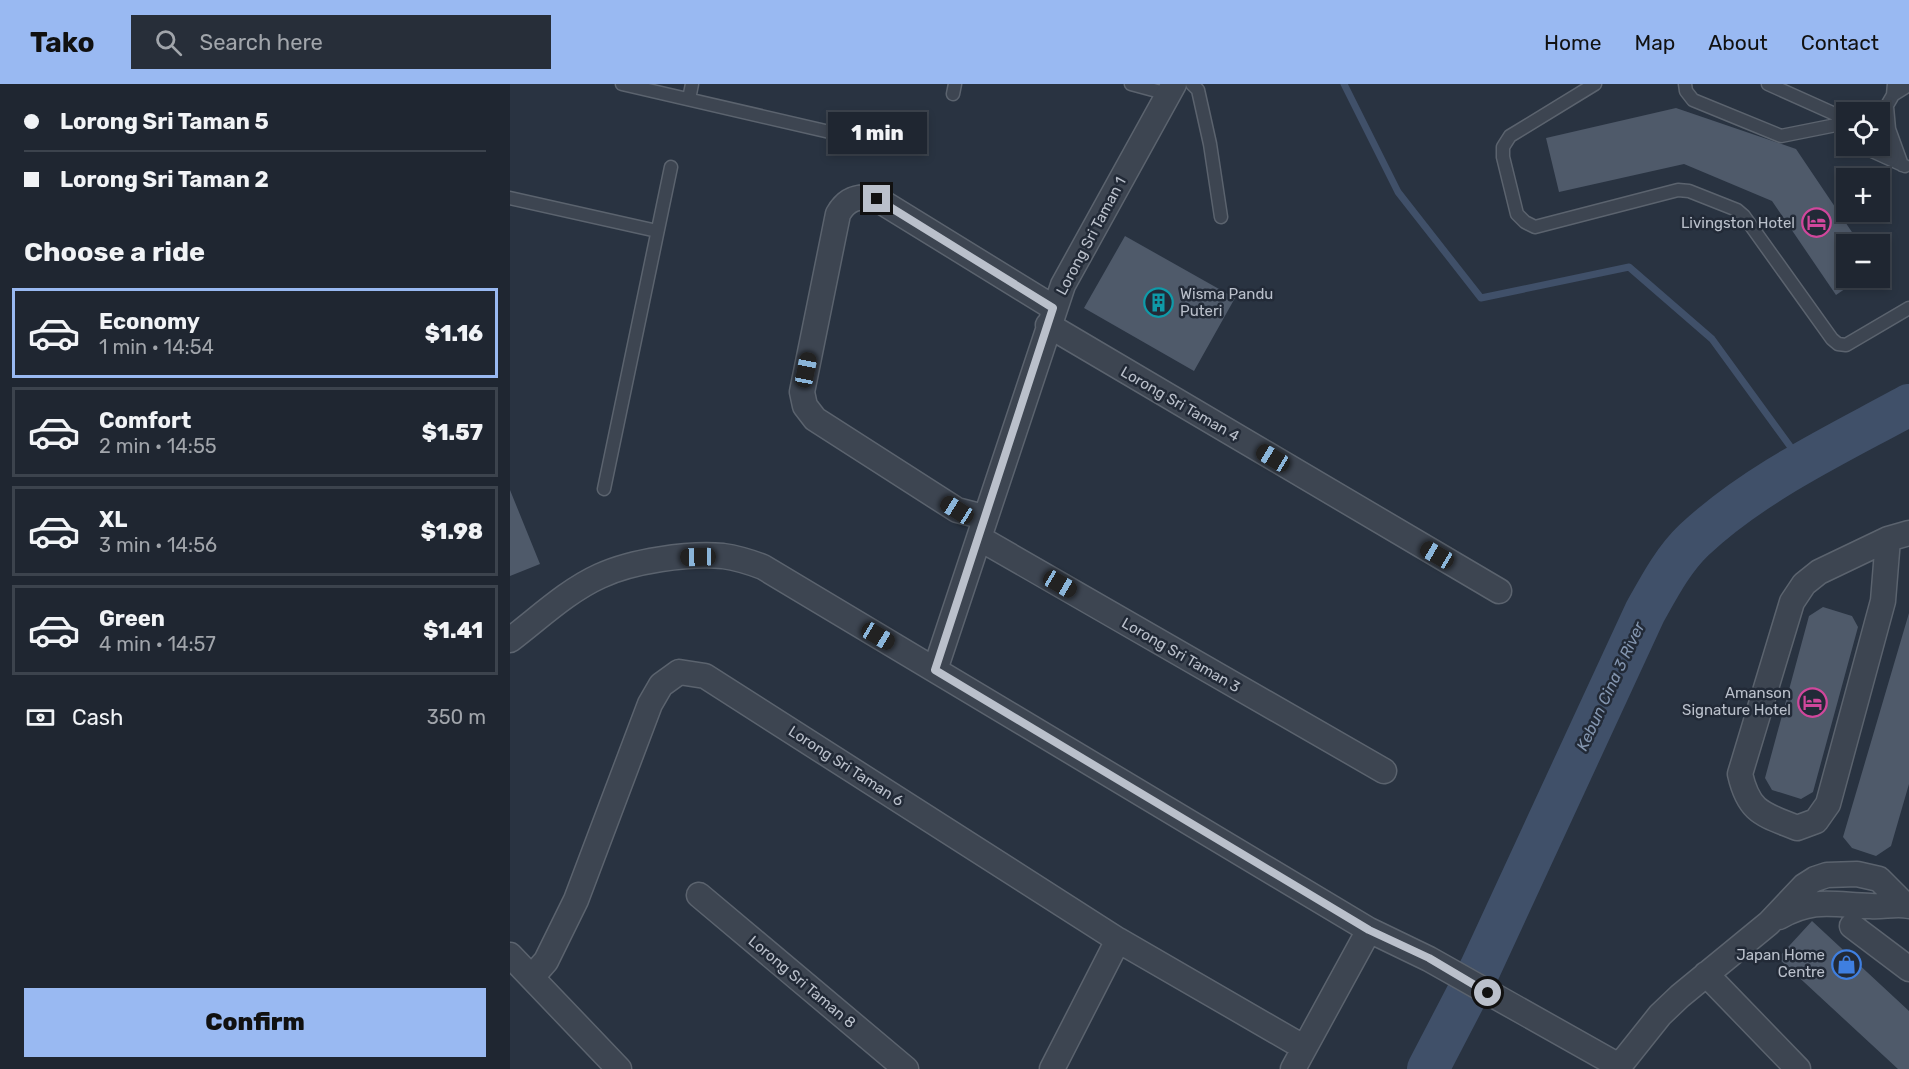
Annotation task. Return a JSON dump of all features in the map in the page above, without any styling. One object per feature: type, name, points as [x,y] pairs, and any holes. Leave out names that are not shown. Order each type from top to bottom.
[{"type":"street","name":"Lorong Sri Taman 1","points":[[935,670],[1063,285],[1171,89]]},
{"type":"street","name":"Lorong Sri Taman 4","points":[[982,527],[815,419],[805,406],[802,392],[838,214],[844,203],[854,198],[865,196],[877,199],[1051,316],[1499,591]]},
{"type":"street","name":"Lorong Sri Taman 3","points":[[982,527],[1384,771]]},
{"type":"street","points":[[1898,536],[1883,601],[1828,804],[1816,821],[1797,828],[1757,811],[1744,792],[1740,774],[1792,602],[1804,584],[1819,572],[1898,536]]},
{"type":"street","points":[[510,640],[520,623],[601,576],[641,563],[675,557],[721,556],[763,567],[1369,930],[1429,958],[1618,1067],[1660,1016],[1706,974],[1769,923],[1791,910],[1828,902],[1871,906],[1908,900]]},
{"type":"street","name":"Lorong Sri Taman 6","points":[[532,977],[546,961],[576,900],[650,704],[661,685],[679,672],[705,676],[1118,940],[1303,1047]]},
{"type":"street","name":"Lorong Sri Taman 8","points":[[699,895],[906,1069]]},
{"type":"street","points":[[1852,926],[1909,969]]},
{"type":"street","points":[[1293,1069],[1369,930]]},
{"type":"street","points":[[1052,1069],[1118,940]]},
{"type":"street","points":[[510,955],[620,1069]]},
{"type":"street","points":[[1706,974],[1798,1069]]},
{"type":"lane","points":[[622,84],[834,133]]},
{"type":"lane","points":[[689,99],[692,84]]},
{"type":"lane","points":[[1131,84],[1171,89]]},
{"type":"lane","points":[[1192,84],[1198,90],[1210,144],[1221,217]]},
{"type":"lane","points":[[1595,84],[1510,136],[1503,147],[1503,157],[1517,214],[1525,222],[1535,226],[1678,190],[1689,191],[1737,210],[1744,216],[1832,339],[1838,344],[1846,345],[1909,308]]},
{"type":"lane","points":[[1686,84],[1686,91],[1693,100],[1780,136],[1836,123]]},
{"type":"lane","points":[[1768,84],[1836,116]]},
{"type":"lane","points":[[1893,90],[1909,85]]},
{"type":"lane","points":[[1890,131],[1906,166]]},
{"type":"lane","points":[[1883,156],[1906,166]]},
{"type":"lane","points":[[604,489],[671,167]]},
{"type":"lane","points":[[510,198],[657,231]]},
{"type":"building","name":"Livingston Hotel","points":[[1676,108],[1796,149],[1836,208],[1836,222],[1845,222],[1853,234],[1836,234],[1836,288],[1846,288],[1836,295],[1772,201],[1684,164],[1559,192],[1546,138]]},
{"type":"building","name":"Wisma Pandu Puteri","points":[[1125,236],[1235,298],[1194,371],[1084,308]]},
{"type":"building","points":[[510,490],[540,564],[510,576]]},
{"type":"building","name":"Amanson Signature Hotel","points":[[1823,607],[1852,616],[1858,627],[1813,792],[1801,799],[1772,790],[1765,778],[1809,616]]},
{"type":"building","points":[[1909,613],[1909,784],[1891,846],[1876,856],[1852,848],[1843,837]]},
{"type":"building","points":[[1812,921],[1909,1011],[1909,1069],[1898,1069],[1778,958]]},
{"type":"waterway","points":[[1344,84],[1398,192],[1481,298],[1629,267],[1712,339],[1803,464]]},
{"type":"waterway","name":"Kebun Cina 3 River","points":[[1428,1069],[1480,969],[1645,612],[1673,565],[1694,540],[1743,500],[1797,466],[1909,405]]},
{"type":"place","name":"Livingston Hotel","points":[[1816,223]]},
{"type":"place","name":"Wisma Pandu Puteri","points":[[1159,303]]},
{"type":"place","name":"Amanson Signature Hotel","points":[[1812,702]]},
{"type":"place","name":"Japan Home Centre","points":[[1846,964]]},
{"type":"route","points":[[877,199],[1053,308],[935,670],[1369,930],[1429,958],[1488,993]]}]
